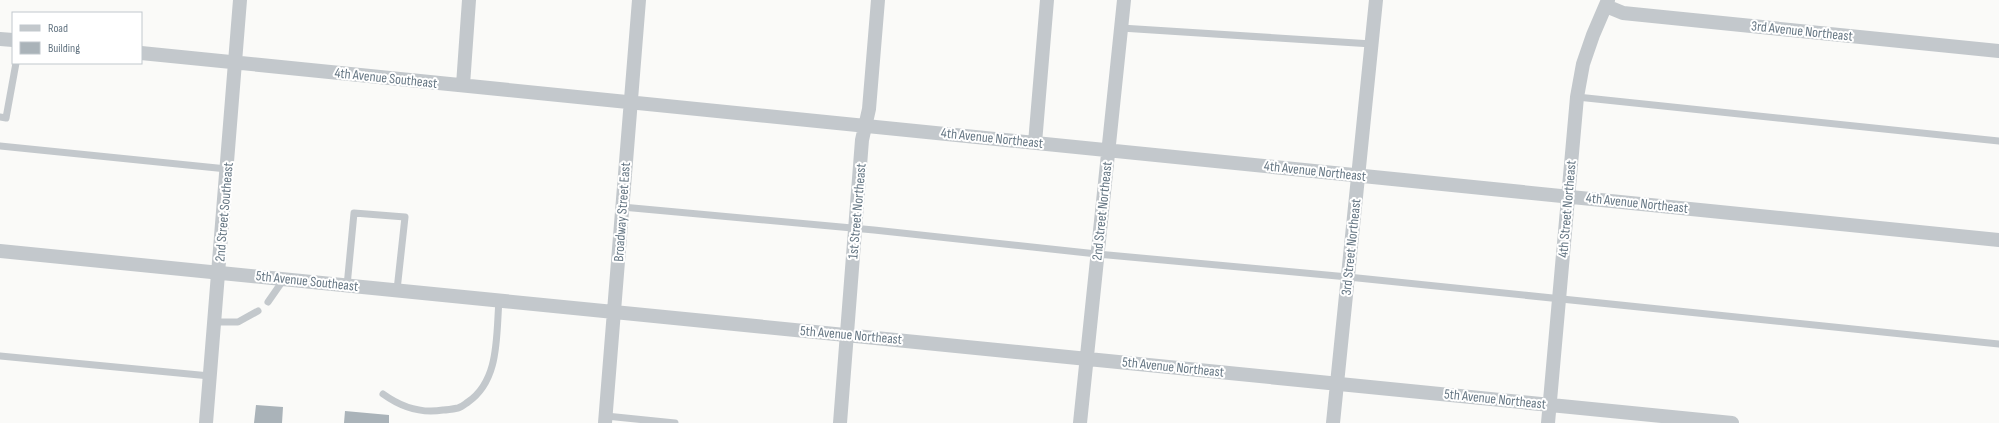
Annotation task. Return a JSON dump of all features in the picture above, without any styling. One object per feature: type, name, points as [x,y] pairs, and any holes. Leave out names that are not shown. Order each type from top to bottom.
[{"type":"street","name":"2nd Street Southeast","points":[[206,423],[228,169],[240,0]]},
{"type":"street","points":[[463,85],[469,0]]},
{"type":"street","name":"Broadway Street East","points":[[606,420],[639,0]]},
{"type":"street","name":"1st Street Northeast","points":[[840,423],[862,140],[869,109],[878,0]]},
{"type":"street","points":[[1035,143],[1047,0]]},
{"type":"street","name":"2nd Street Northeast","points":[[1080,423],[1124,0]]},
{"type":"street","name":"3rd Street Northeast","points":[[1333,423],[1376,0]]},
{"type":"street","name":"3rd Avenue Northeast","points":[[1607,3],[1623,13],[1999,51]]},
{"type":"street","name":"4th Street Northeast","points":[[1548,423],[1577,96],[1584,64],[1593,35],[1607,3]]},
{"type":"street","points":[[0,39],[12,40]]},
{"type":"street","name":"4th Avenue Southeast","points":[[142,53],[631,101]]},
{"type":"street","name":"4th Avenue Northeast","points":[[631,101],[1999,240]]},
{"type":"street","name":"5th Avenue Southeast","points":[[0,251],[614,312]]},
{"type":"street","name":"5th Avenue Northeast","points":[[614,312],[1732,423]]},
{"type":"lane","points":[[1121,28],[1372,44]]},
{"type":"lane","points":[[0,117],[6,118],[16,64]]},
{"type":"lane","points":[[1577,96],[1999,141]]},
{"type":"lane","points":[[0,146],[228,169]]},
{"type":"lane","points":[[622,207],[856,228],[1097,254],[1348,277],[1559,300],[1999,344]]},
{"type":"lane","points":[[347,286],[354,213],[404,217],[397,290]]},
{"type":"lane","points":[[268,302],[284,279]]},
{"type":"lane","points":[[383,394],[397,404],[409,409],[437,411],[459,408],[475,397],[488,380],[494,361],[499,301]]},
{"type":"lane","points":[[215,322],[238,322],[258,311]]},
{"type":"lane","points":[[0,356],[210,376]]},
{"type":"lane","points":[[606,420],[675,423]]},
{"type":"building","points":[[256,405],[283,407],[282,423],[254,423]]},
{"type":"building","points":[[345,411],[389,415],[389,423],[344,423]]}]
